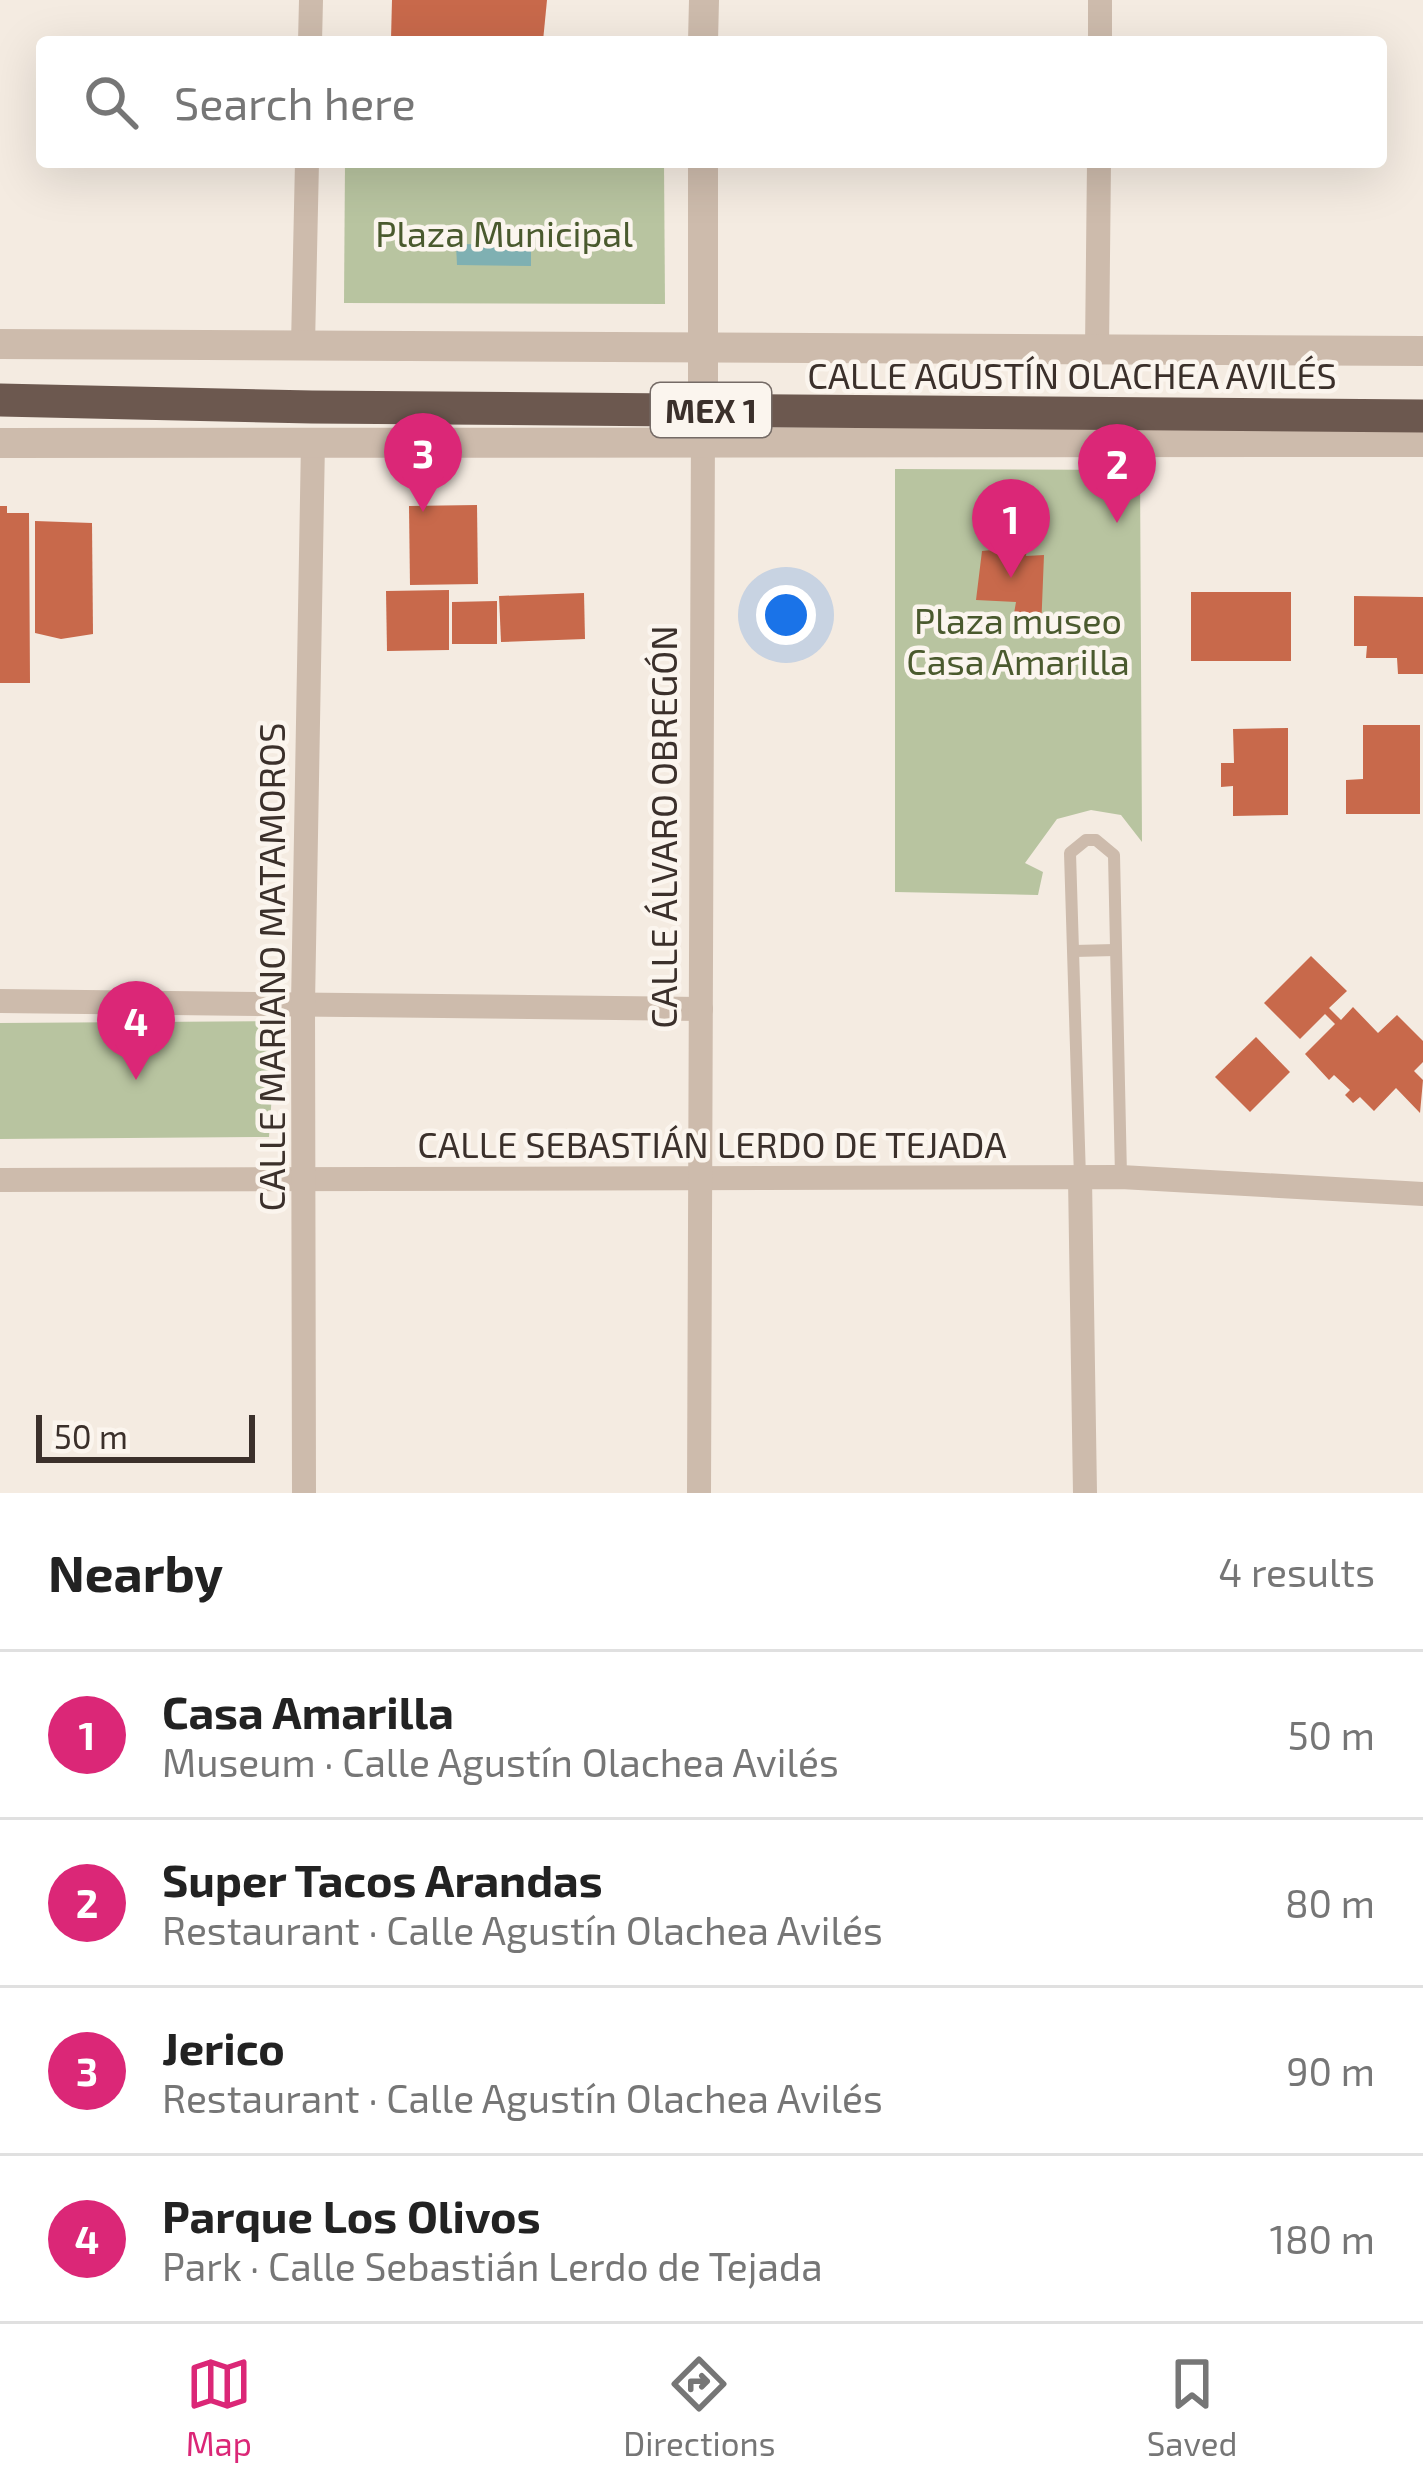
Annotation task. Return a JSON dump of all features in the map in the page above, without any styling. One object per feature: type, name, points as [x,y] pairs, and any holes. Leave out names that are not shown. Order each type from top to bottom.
[{"type":"highway","name":"CALLE AGUSTÍN OLACHEA AVILÉS","points":[[0,400],[703,426],[1423,416]]},
{"type":"street","points":[[310,36],[311,0]]},
{"type":"street","points":[[704,0],[704,36]]},
{"type":"street","points":[[1100,0],[1100,36]]},
{"type":"street","points":[[303,345],[308,168]]},
{"type":"street","name":"CALLE ÁLVARO OBREGÓN","points":[[699,1493],[704,168]]},
{"type":"street","points":[[1097,350],[1099,168]]},
{"type":"street","name":"CALLE AGUSTÍN OLACHEA AVILÉS","points":[[0,344],[1423,352]]},
{"type":"street","name":"CALLE AGUSTÍN OLACHEA AVILÉS","points":[[0,442],[313,442],[703,426],[1423,442]]},
{"type":"street","name":"CALLE MARIANO MATAMOROS","points":[[304,1493],[303,1004],[313,442]]},
{"type":"street","points":[[0,1001],[700,1009]]},
{"type":"street","name":"CALLE SEBASTIÁN LERDO DE TEJADA","points":[[0,1180],[1121,1177],[1423,1194]]},
{"type":"street","points":[[1080,1178],[1085,1493]]},
{"type":"lane","points":[[1080,1178],[1070,853],[1086,840],[1096,840],[1114,855],[1121,1177]]},
{"type":"lane","points":[[1074,951],[1115,950]]},
{"type":"green space","name":"Plaza Municipal","points":[[345,168],[664,168],[665,304],[344,303]]},
{"type":"green space","name":"Plaza museo Casa Amarilla","points":[[895,469],[1140,470],[1142,842],[1121,815],[1091,810],[1057,819],[1025,863],[1043,872],[1038,895],[895,892]]},
{"type":"green space","points":[[277,1021],[269,1137],[0,1139],[0,1023]]},
{"type":"water","points":[[456,244],[531,245],[531,266],[457,265]]},
{"type":"building","points":[[392,0],[547,0],[543,36],[391,36]]},
{"type":"building","points":[[477,505],[478,584],[410,585],[409,506]]},
{"type":"building","points":[[0,506],[7,506],[7,513],[29,513],[30,683],[0,683]]},
{"type":"building","points":[[35,521],[92,523],[93,634],[61,639],[35,633]]},
{"type":"building","points":[[1015,530],[1028,538],[1026,556],[1044,555],[1041,630],[1011,631],[1016,602],[976,600],[982,551],[1002,549],[1001,535]]},
{"type":"building","points":[[449,590],[449,650],[387,651],[386,591]]},
{"type":"building","points":[[1191,592],[1291,592],[1291,661],[1191,661]]},
{"type":"building","points":[[584,593],[585,639],[501,642],[499,596]]},
{"type":"building","points":[[1354,596],[1423,597],[1423,674],[1398,674],[1397,658],[1366,658],[1367,646],[1354,646]]},
{"type":"building","points":[[497,601],[497,644],[452,644],[452,602]]},
{"type":"building","points":[[1363,725],[1420,725],[1420,814],[1346,814],[1346,780],[1363,779]]},
{"type":"building","points":[[1288,728],[1288,815],[1233,816],[1233,786],[1221,787],[1221,763],[1234,763],[1233,729]]},
{"type":"building","points":[[1311,956],[1347,991],[1329,1008],[1341,1020],[1353,1007],[1378,1033],[1397,1015],[1423,1041],[1423,1062],[1414,1071],[1423,1080],[1420,1113],[1396,1088],[1374,1111],[1360,1097],[1353,1103],[1345,1095],[1350,1090],[1334,1075],[1329,1080],[1305,1054],[1335,1024],[1325,1014],[1300,1039],[1264,1003]]},
{"type":"building","points":[[1256,1037],[1290,1072],[1250,1112],[1215,1077]]},
{"type":"place","name":"Jerico","points":[[423,512]]},
{"type":"place","name":"Super Tacos Arandas","points":[[1117,523]]},
{"type":"place","name":"Casa Amarilla","points":[[1011,578]]},
{"type":"place","name":"Parque Los Olivos","points":[[136,1080]]}]
